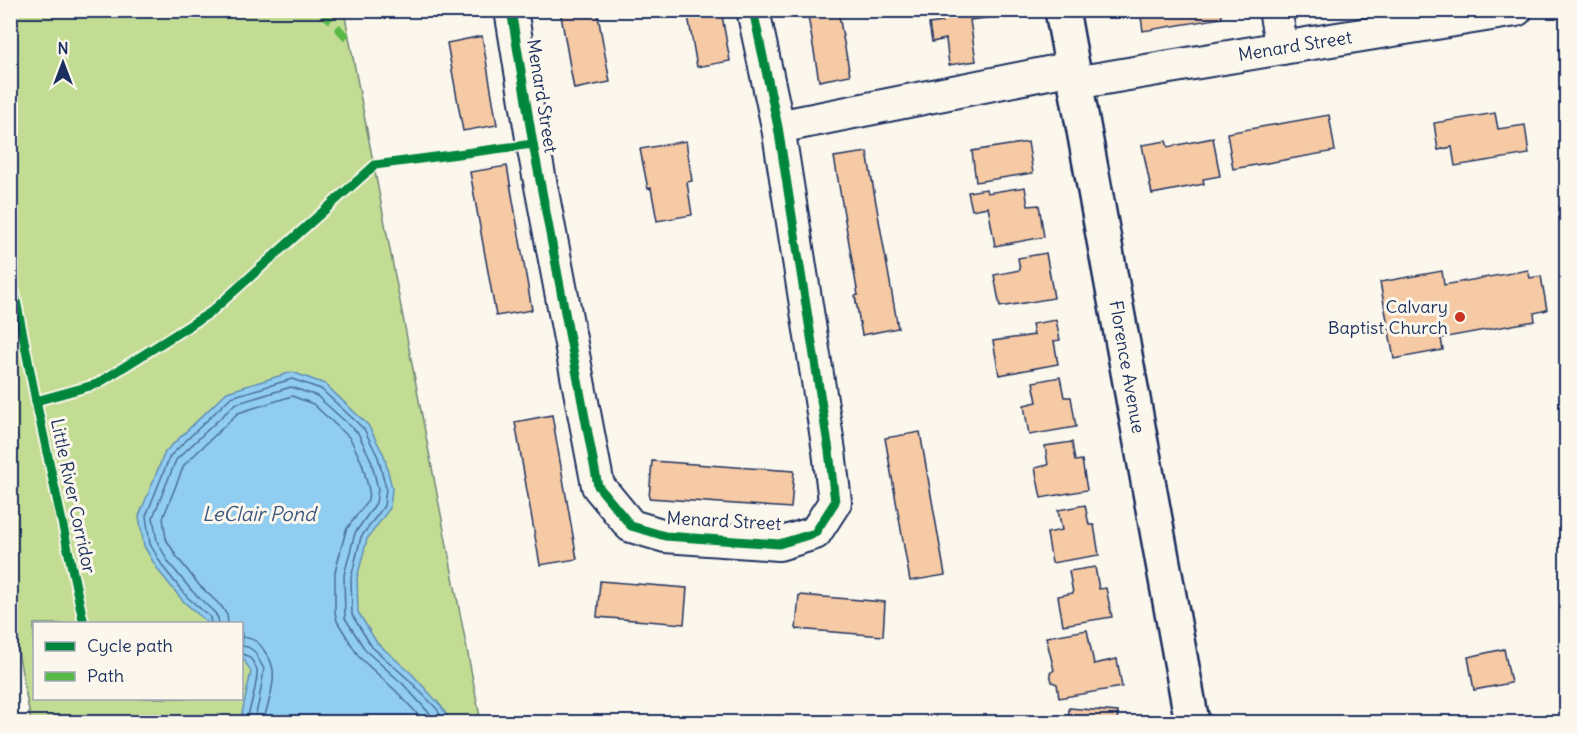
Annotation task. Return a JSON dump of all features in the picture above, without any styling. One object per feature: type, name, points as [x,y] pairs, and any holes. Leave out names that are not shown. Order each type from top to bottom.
[{"type":"street","name":"Menard Street","points":[[511,10],[533,144],[597,486],[631,526],[665,536],[780,544],[815,533],[835,502],[778,127],[753,10]]},
{"type":"street","name":"Florence Avenue","points":[[1062,10],[1192,723]]},
{"type":"street","points":[[1275,10],[1282,48]]},
{"type":"street","name":"Menard Street","points":[[778,127],[1074,76],[1282,48],[1516,10]]},
{"type":"green space","points":[[10,11],[344,11],[481,722],[31,722],[10,608]]},
{"type":"water","name":"LeClair Pond","points":[[292,372],[325,384],[368,425],[384,455],[392,488],[390,508],[367,539],[357,578],[358,612],[377,643],[412,674],[441,706],[451,722],[240,722],[251,672],[243,658],[243,622],[207,622],[183,601],[158,570],[144,546],[139,516],[165,452],[227,392]]},
{"type":"building","points":[[560,10],[597,10],[610,82],[574,89]]},
{"type":"building","points":[[687,10],[721,10],[730,61],[697,67]]},
{"type":"building","points":[[807,10],[838,10],[850,75],[819,81]]},
{"type":"building","points":[[940,10],[993,10],[994,17],[970,20],[976,61],[949,65],[946,39],[932,42],[929,24],[942,22]]},
{"type":"building","points":[[1140,10],[1225,10],[1221,11],[1222,18],[1143,31]]},
{"type":"building","points":[[482,36],[497,125],[463,131],[447,43]]},
{"type":"building","points":[[1495,113],[1498,129],[1525,125],[1529,154],[1455,166],[1452,147],[1438,150],[1434,123]]},
{"type":"building","points":[[1329,115],[1335,151],[1233,169],[1227,133]]},
{"type":"building","points":[[1213,138],[1220,176],[1203,179],[1204,184],[1152,194],[1142,145],[1166,141],[1168,147]]},
{"type":"building","points":[[686,141],[692,181],[687,182],[692,215],[657,221],[640,149]]},
{"type":"building","points":[[1028,142],[1033,173],[976,182],[972,151]]},
{"type":"building","points":[[867,152],[898,328],[862,335],[855,296],[858,295],[834,157]]},
{"type":"building","points":[[507,166],[532,310],[496,316],[470,172]]},
{"type":"building","points":[[1025,187],[1028,206],[1039,205],[1044,237],[995,246],[988,207],[972,210],[968,192],[986,189],[987,193]]},
{"type":"building","points":[[1046,253],[1054,298],[1000,307],[994,275],[1020,270],[1018,258]]},
{"type":"building","name":"Calvary Baptist Church","points":[[1528,270],[1530,278],[1541,276],[1547,310],[1534,313],[1535,321],[1441,338],[1443,350],[1394,359],[1380,282],[1442,271],[1444,285]]},
{"type":"building","points":[[1056,320],[1060,340],[1054,341],[1058,364],[999,375],[993,341],[1034,335],[1032,324]]},
{"type":"building","points":[[1060,377],[1064,397],[1071,397],[1076,427],[1029,435],[1024,405],[1037,402],[1033,382]]},
{"type":"building","points":[[552,415],[577,559],[540,565],[515,422]]},
{"type":"building","points":[[920,432],[945,575],[910,581],[885,438]]},
{"type":"building","points":[[1072,442],[1075,461],[1082,460],[1087,490],[1041,498],[1035,468],[1048,465],[1045,446]]},
{"type":"building","points":[[652,461],[794,471],[791,508],[649,498]]},
{"type":"building","points":[[1085,505],[1089,525],[1094,525],[1099,555],[1052,563],[1047,533],[1062,530],[1058,510]]},
{"type":"building","points":[[1095,567],[1099,589],[1106,588],[1112,617],[1063,625],[1058,596],[1073,593],[1069,571]]},
{"type":"building","points":[[600,581],[687,588],[684,624],[597,617]]},
{"type":"building","points":[[799,595],[885,602],[883,636],[796,629]]},
{"type":"building","points":[[1087,630],[1094,664],[1117,659],[1122,687],[1059,698],[1057,684],[1052,682],[1050,673],[1054,670],[1046,637]]},
{"type":"building","points":[[1504,649],[1511,683],[1474,690],[1468,657]]},
{"type":"building","points":[[1069,708],[1118,712],[1117,722],[1068,722]]},
{"type":"marked path","points":[[321,10],[350,41]]},
{"type":"cycle path","points":[[511,10],[533,144],[598,486],[631,526],[665,536],[779,544],[815,533],[835,502],[778,127],[753,10]]},
{"type":"cycle path","points":[[36,401],[97,384],[211,312],[375,165],[533,144]]},
{"type":"cycle path","name":"Little River Corridor","points":[[10,270],[84,622]]},
{"type":"place","name":"Calvary Baptist Church","points":[[1460,317]]}]
